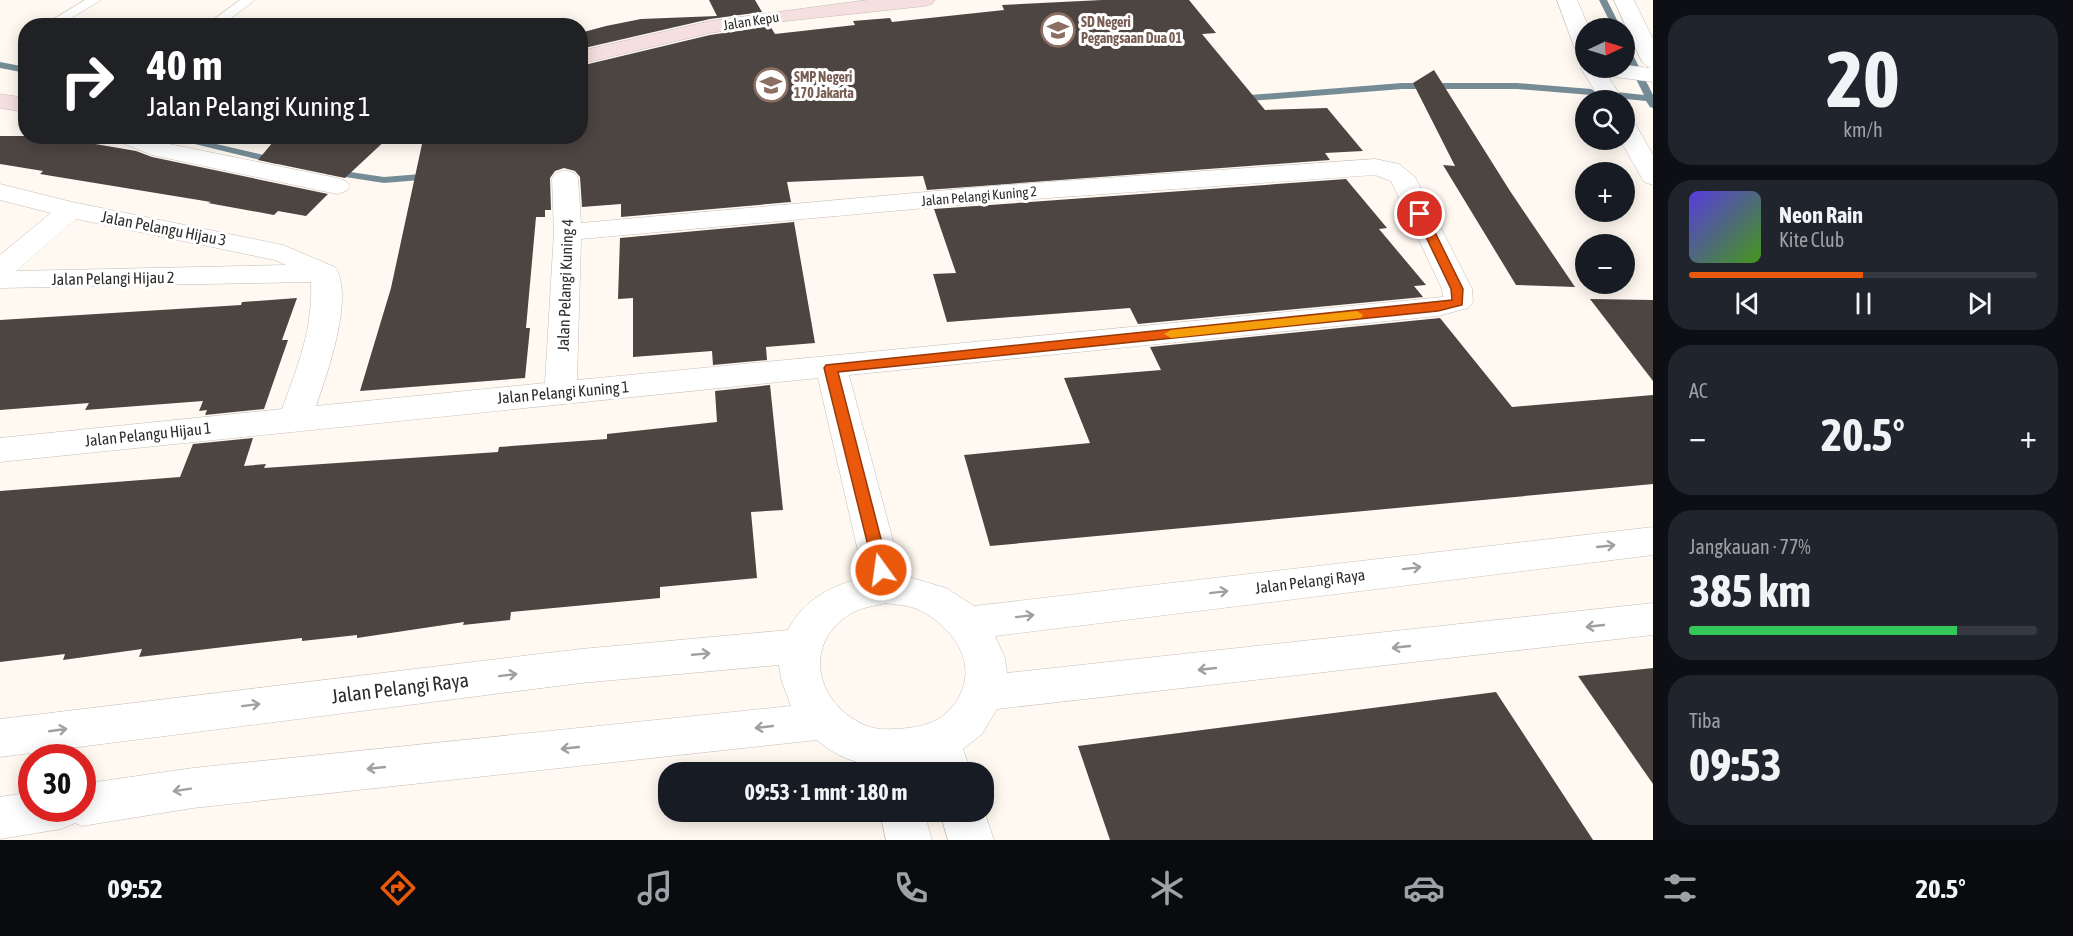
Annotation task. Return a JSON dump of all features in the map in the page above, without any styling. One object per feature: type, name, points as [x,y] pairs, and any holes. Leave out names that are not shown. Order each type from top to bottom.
[{"type":"street","name":"Jalan Kepu","points":[[588,56],[710,27],[817,11],[925,0]]},
{"type":"street","points":[[1567,0],[1575,21]]},
{"type":"street","points":[[1624,0],[1649,70]]},
{"type":"street","points":[[0,101],[18,104]]},
{"type":"street","points":[[1637,139],[1653,177]]},
{"type":"street","points":[[143,144],[152,148],[336,186]]},
{"type":"street","name":"Jalan Pelangi Kuning 2","points":[[568,232],[1004,193],[1375,167],[1390,169],[1402,177],[1457,289],[1458,302]]},
{"type":"street","name":"Jalan Pelangi Kuning 4","points":[[561,391],[568,232],[565,178]]},
{"type":"street","name":"Jalan Pelangu Hijau 3","points":[[0,192],[71,210],[284,253],[325,273]]},
{"type":"street","name":"Jalan Pelangi Hijau 2","points":[[71,210],[4,266],[1,273],[4,280],[325,273]]},
{"type":"street","points":[[295,418],[312,371],[327,314],[325,273]]},
{"type":"street","name":"Jalan Pelangi Kuning 1","points":[[295,418],[561,391],[831,368],[1438,307],[1458,302]]},
{"type":"street","points":[[831,368],[886,588]]},
{"type":"street","name":"Jalan Pelangu Hijau 1","points":[[0,450],[295,418]]},
{"type":"street","name":"Jalan Pelangi Raya","points":[[967,623],[1653,541]]},
{"type":"street","points":[[886,588],[916,592],[944,604],[967,623],[981,644],[986,669],[984,693],[944,757],[903,750],[888,760],[822,721],[806,697],[799,672],[801,646],[813,623],[832,605],[857,593],[886,588]]},
{"type":"street","points":[[984,693],[1653,619]]},
{"type":"street","name":"Jalan Pelangi Raya","points":[[0,738],[569,668],[801,646]]},
{"type":"street","points":[[96,803],[193,788],[822,721]]},
{"type":"street","points":[[0,818],[18,815]]},
{"type":"street","points":[[904,822],[909,840]]},
{"type":"street","points":[[965,822],[971,840]]},
{"type":"lane","points":[[62,18],[95,0]]},
{"type":"lane","points":[[223,18],[249,0]]},
{"type":"building","points":[[709,0],[755,0],[762,12],[710,19],[588,47],[588,31],[606,26],[641,19],[717,16]]},
{"type":"building","points":[[1102,0],[1189,0],[1216,33],[1202,34],[1265,110],[1327,108],[1363,151],[1325,153],[1330,160],[927,190],[923,176],[787,182],[791,202],[621,217],[621,204],[582,207],[580,177],[575,171],[564,168],[555,171],[550,178],[551,210],[545,210],[545,217],[536,217],[526,328],[530,328],[525,378],[360,391],[391,288],[422,144],[588,144],[588,64],[710,35],[770,26],[775,34],[855,25],[853,21],[890,18],[892,22],[1004,10],[1002,5]]},
{"type":"building","points":[[1434,70],[1510,191],[1575,287],[1516,285],[1443,165],[1455,166],[1413,83]]},
{"type":"building","points":[[0,136],[18,136],[18,144],[95,144],[328,194],[306,216],[278,211],[274,215],[208,203],[211,202],[40,174],[43,171],[0,164]]},
{"type":"building","points":[[271,144],[381,144],[345,178],[258,160]]},
{"type":"building","points":[[1346,179],[1387,228],[1379,229],[1426,285],[1414,286],[1423,297],[1138,324],[1130,308],[947,322],[933,274],[956,273],[934,209]]},
{"type":"building","points":[[794,222],[815,343],[766,347],[767,360],[713,365],[712,351],[633,357],[633,298],[618,299],[620,238]]},
{"type":"building","points":[[297,298],[282,340],[288,340],[264,409],[205,415],[207,410],[199,411],[203,401],[85,410],[89,403],[0,410],[0,320],[241,305],[242,302]]},
{"type":"building","points":[[1590,299],[1653,300],[1653,381]]},
{"type":"building","points":[[1440,318],[1512,407],[1653,395],[1653,484],[990,546],[964,455],[1090,443],[1064,378],[1161,370],[1150,347]]},
{"type":"building","points":[[770,385],[783,510],[751,512],[757,578],[660,587],[660,598],[511,612],[510,620],[463,625],[464,622],[357,638],[357,635],[302,641],[302,638],[139,657],[142,649],[63,660],[65,654],[0,662],[0,491],[180,477],[193,444],[253,438],[244,466],[266,464],[264,468],[498,452],[499,447],[607,439],[607,434],[717,422],[715,391]]},
{"type":"building","points":[[1653,668],[1653,784],[1578,676]]},
{"type":"building","points":[[1496,692],[1593,840],[1110,840],[1078,746]]},
{"type":"waterway","points":[[1603,0],[1612,18]]},
{"type":"waterway","points":[[0,65],[18,68]]},
{"type":"waterway","points":[[1635,68],[1650,99]]},
{"type":"waterway","points":[[1237,99],[1402,86],[1517,86],[1575,91]]},
{"type":"waterway","points":[[1635,97],[1650,99]]},
{"type":"waterway","points":[[1650,99],[1653,105]]},
{"type":"waterway","points":[[202,144],[276,161]]},
{"type":"waterway","points":[[330,172],[384,180],[433,176]]},
{"type":"slow traffic","points":[[1171,334],[1357,315]]},
{"type":"place","name":"SD Negeri Pegangsaan Dua 01","points":[[1058,30]]},
{"type":"place","name":"SMP Negeri 170 Jakarta","points":[[771,85]]},
{"type":"route","points":[[881,570],[831,368],[1438,307],[1458,302],[1457,289],[1420,214]]}]
